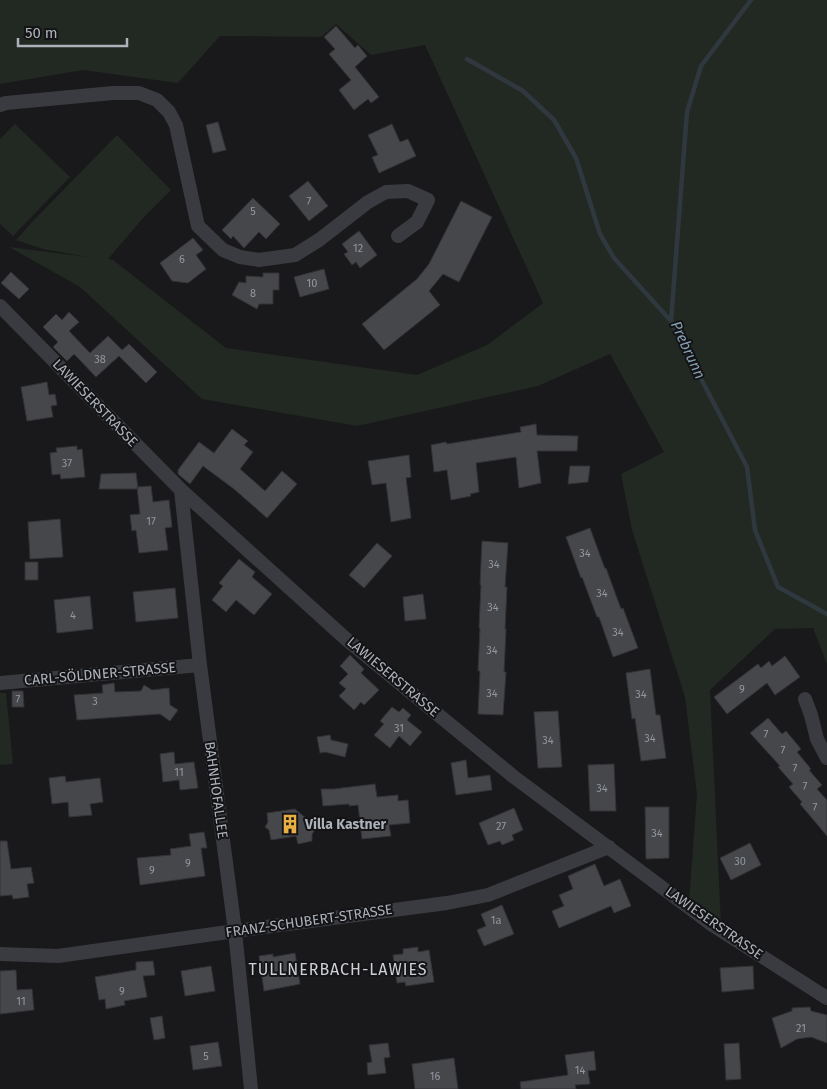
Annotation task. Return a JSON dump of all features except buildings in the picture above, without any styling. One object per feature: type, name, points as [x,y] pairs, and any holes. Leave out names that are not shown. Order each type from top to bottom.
[{"type":"street","points":[[0,105],[112,93],[139,93],[157,100],[169,112],[176,125],[198,226],[223,250],[240,257],[259,260],[295,255],[368,202],[386,192],[408,191],[428,200],[417,222],[398,236]]},
{"type":"street","name":"LAWIESERSTRASSE","points":[[0,306],[181,490],[346,639],[514,777],[711,924],[827,998]]},
{"type":"street","name":"BAHNHOFALLEE","points":[[181,490],[200,665],[236,931],[251,1089]]},
{"type":"street","name":"CARL-SÖLDNER-STRASSE","points":[[0,683],[200,665]]},
{"type":"street","points":[[805,699],[817,739],[827,758]]},
{"type":"street","name":"FRANZ-SCHUBERT-STRASSE","points":[[0,954],[58,956],[447,903],[488,895],[609,847]]},
{"type":"shaded area","points":[[0,0],[827,0],[827,664],[813,628],[775,629],[710,690],[721,925],[689,902],[697,794],[685,697],[632,530],[621,474],[664,452],[610,354],[538,386],[357,426],[202,399],[80,287],[9,247],[88,257],[43,249],[16,240],[117,135],[171,190],[143,218],[108,259],[113,260],[226,348],[417,375],[487,345],[543,303],[425,45],[371,55],[336,24],[321,37],[220,36],[178,83],[83,70],[0,84]]},
{"type":"shaded area","points":[[15,124],[70,177],[13,236],[0,224],[0,139]]},
{"type":"shaded area","points":[[0,693],[6,693],[13,764],[0,765]]},
{"type":"waterway","name":"Prebrunn","points":[[751,0],[701,66],[687,112],[671,321],[747,467],[755,530],[778,587],[827,614]]},
{"type":"waterway","points":[[467,59],[523,91],[554,120],[576,158],[600,234],[614,258],[671,321]]},
{"type":"place","name":"Villa Kastner","points":[[290,824]]},
{"type":"district","name":"TULLNERBACH-LAWIES","points":[[338,969]]}]
